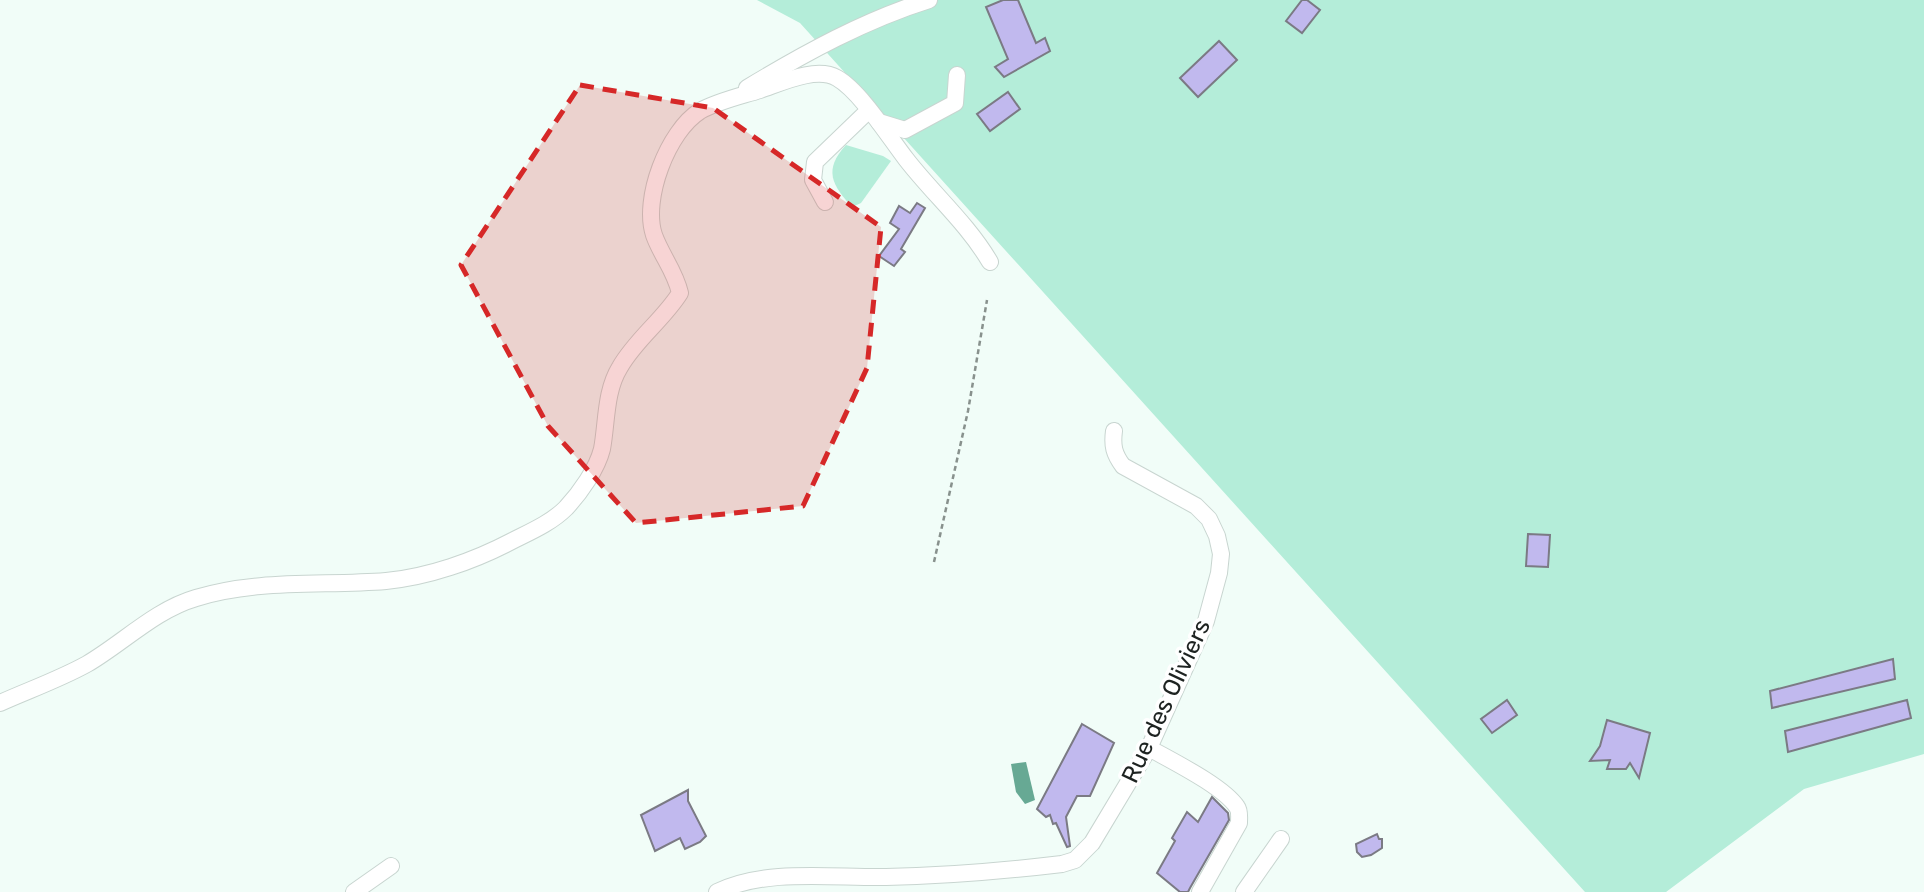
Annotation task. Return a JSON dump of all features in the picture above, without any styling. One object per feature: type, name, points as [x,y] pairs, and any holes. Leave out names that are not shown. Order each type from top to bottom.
[{"type":"street","points":[[724,102],[797,58],[862,26],[929,0]]},
{"type":"street","points":[[0,703],[87,664],[143,626],[191,599],[220,590],[389,580],[439,569],[496,550],[544,525],[565,508],[583,486],[601,453],[608,404],[619,368],[632,349],[668,312],[680,293],[677,280],[654,234],[650,214],[667,151],[679,130],[699,112],[803,76],[823,74],[836,77],[874,116],[907,161],[977,240],[990,262]]},
{"type":"street","points":[[874,116],[905,130],[955,103],[957,75]]},
{"type":"street","points":[[825,202],[813,180],[815,162],[874,116]]},
{"type":"street","name":"Rue des Oliviers","points":[[717,892],[738,883],[774,877],[978,874],[1062,864],[1075,860],[1092,843],[1149,748],[1206,621],[1221,554],[1209,519],[1196,506],[1123,466],[1115,456],[1112,444],[1114,432]]},
{"type":"street","points":[[1149,748],[1209,783],[1237,807],[1240,814],[1239,823],[1200,892]]},
{"type":"street","points":[[1244,892],[1281,839]]},
{"type":"street","points":[[354,892],[391,866]]},
{"type":"path","points":[[934,562],[968,411],[987,300]]},
{"type":"highlighted area","points":[[580,85],[713,108],[881,227],[867,368],[803,506],[636,523],[548,426],[461,265]]},
{"type":"shaded area","points":[[757,0],[1924,0],[1924,754],[1804,789],[1666,892],[1585,892],[800,23]]},
{"type":"shaded area","points":[[846,145],[891,161],[861,203],[852,207],[839,192],[833,177],[834,162]]},
{"type":"shaded area","points":[[1026,762],[1035,800],[1025,804],[1016,792],[1011,764]]},
{"type":"building","points":[[1003,0],[1018,0],[1036,43],[1045,38],[1050,51],[1004,77],[995,67],[1008,59],[986,7]]},
{"type":"building","points":[[1302,0],[1307,0],[1320,10],[1302,33],[1286,21]]},
{"type":"building","points":[[1219,41],[1237,60],[1198,97],[1180,78]]},
{"type":"building","points":[[1008,92],[1020,109],[990,131],[977,114]]},
{"type":"building","points":[[917,203],[925,208],[901,249],[905,252],[894,266],[879,256],[899,229],[890,223],[899,206],[910,213]]},
{"type":"building","points":[[1528,534],[1550,535],[1548,567],[1526,566]]},
{"type":"building","points":[[1893,659],[1895,679],[1772,708],[1770,691]]},
{"type":"building","points":[[1507,700],[1517,715],[1492,733],[1481,719]]},
{"type":"building","points":[[1907,700],[1911,718],[1788,752],[1785,731]]},
{"type":"building","points":[[1607,720],[1650,733],[1639,778],[1630,763],[1626,769],[1607,769],[1610,760],[1590,761],[1600,746]]},
{"type":"building","points":[[1082,724],[1114,743],[1090,796],[1077,796],[1066,817],[1070,846],[1067,847],[1050,815],[1046,817],[1037,809]]},
{"type":"building","points":[[688,790],[688,801],[706,836],[685,849],[680,838],[655,851],[641,815]]},
{"type":"building","points":[[1212,797],[1228,813],[1229,820],[1188,892],[1180,892],[1157,873],[1187,812],[1198,822]]},
{"type":"building","points":[[1377,834],[1379,839],[1382,839],[1382,848],[1362,857],[1357,852],[1356,844]]}]
